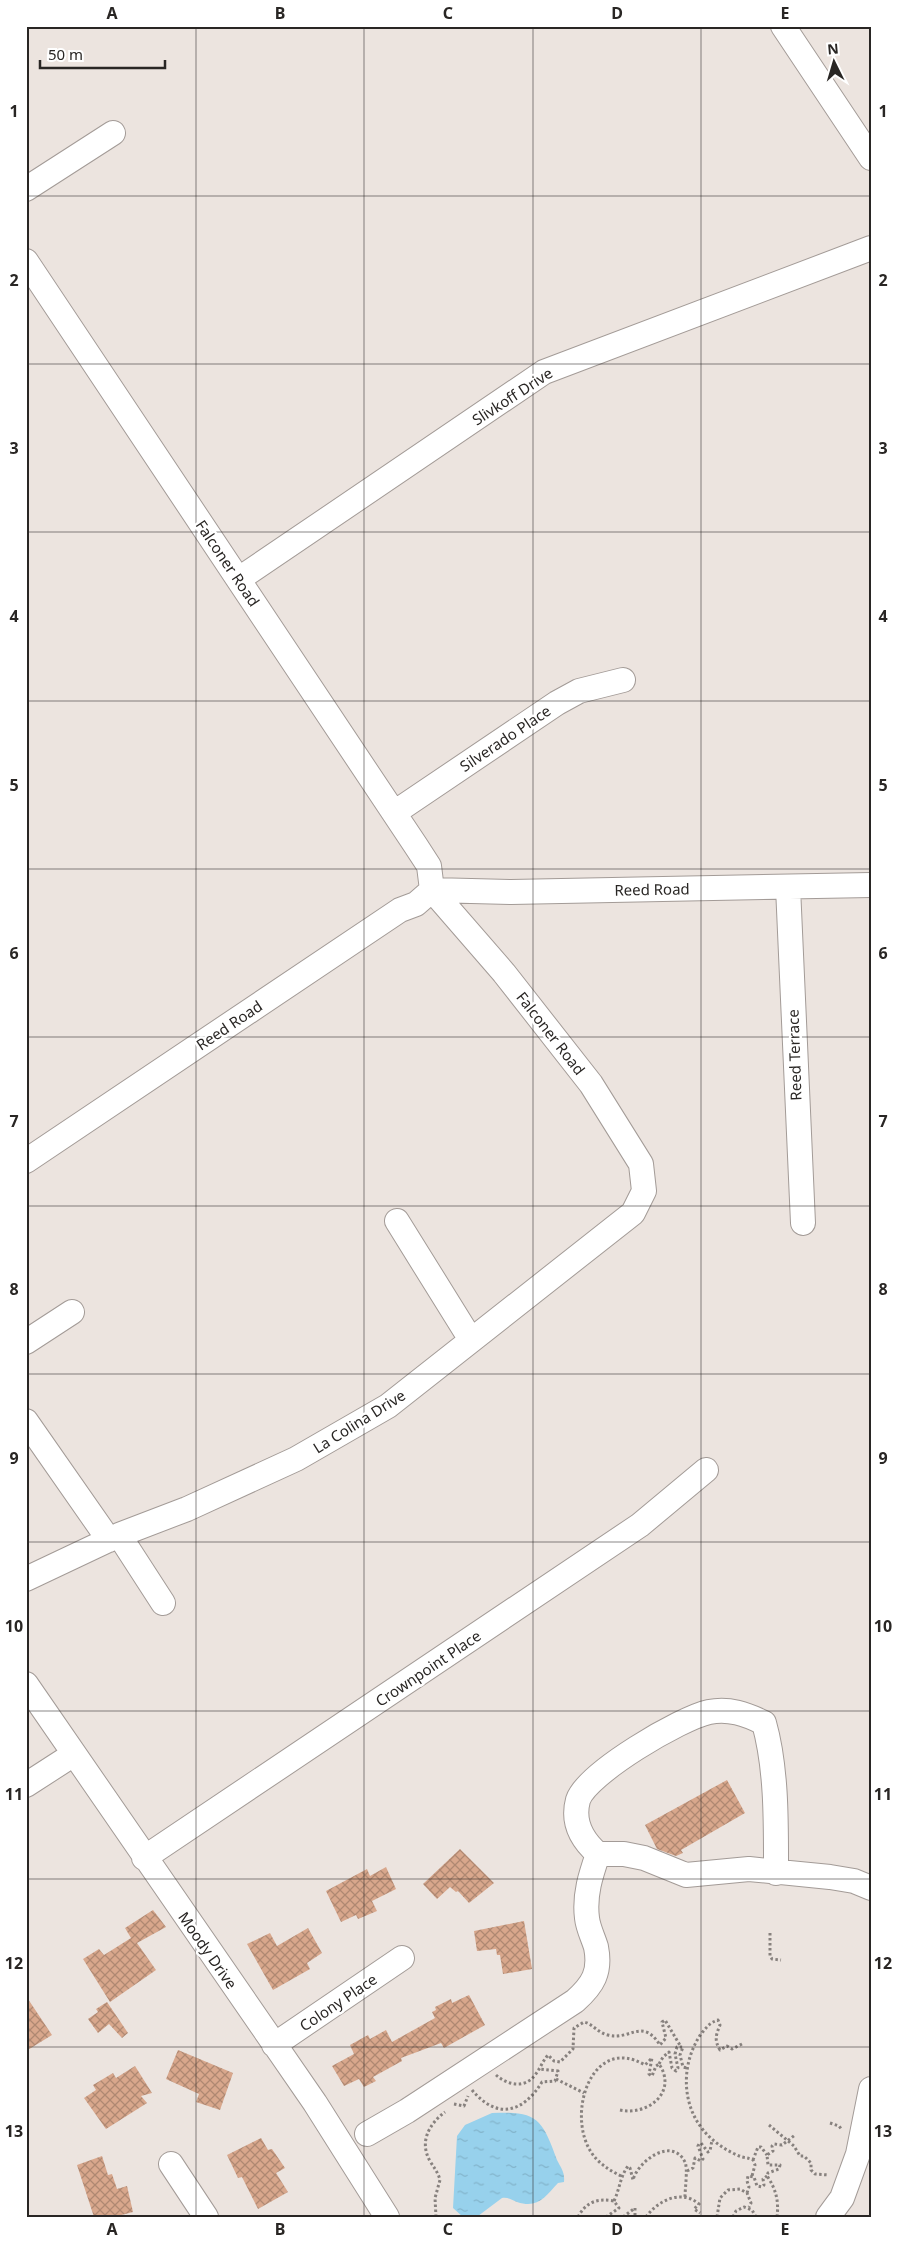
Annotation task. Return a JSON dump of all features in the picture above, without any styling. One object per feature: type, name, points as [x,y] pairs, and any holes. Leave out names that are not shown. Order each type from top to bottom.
[{"type":"street","points":[[783,26],[871,158]]},
{"type":"street","points":[[26,189],[113,133]]},
{"type":"street","name":"Slivkoff Drive","points":[[239,579],[544,372],[871,248]]},
{"type":"street","name":"Falconer Road","points":[[26,260],[429,866],[432,890],[504,973],[591,1084],[641,1164],[644,1191]]},
{"type":"street","name":"Silverado Place","points":[[394,813],[557,703],[579,691],[623,680]]},
{"type":"street","name":"Reed Road","points":[[26,1160],[400,910],[416,904],[432,890],[510,892],[871,885]]},
{"type":"street","name":"Reed Terrace","points":[[788,887],[803,1223]]},
{"type":"street","name":"La Colina Drive","points":[[26,1579],[114,1538],[187,1509],[296,1459],[388,1406],[633,1213],[644,1191]]},
{"type":"street","points":[[397,1221],[471,1340]]},
{"type":"street","points":[[26,1342],[72,1312]]},
{"type":"street","points":[[26,1421],[163,1604]]},
{"type":"street","name":"Crownpoint Place","points":[[144,1858],[640,1525],[706,1470]]},
{"type":"street","name":"Moody Drive","points":[[26,1684],[144,1858],[315,2103],[386,2217]]},
{"type":"street","points":[[776,1873],[776,1827],[768,1740],[764,1723],[748,1715],[737,1712],[709,1712],[690,1719],[632,1751],[597,1776],[579,1799],[576,1817],[579,1830],[588,1846],[598,1854],[624,1854],[644,1858],[686,1875],[749,1869],[776,1873],[830,1877],[871,1888]]},
{"type":"street","points":[[26,1785],[74,1754]]},
{"type":"street","points":[[367,2134],[407,2111],[575,2001],[591,1987],[597,1972],[596,1949],[587,1918],[587,1901],[589,1880],[598,1854]]},
{"type":"street","name":"Colony Place","points":[[274,2045],[402,1958]]},
{"type":"street","points":[[828,2217],[842,2198],[858,2154],[871,2089]]},
{"type":"street","points":[[171,2164],[206,2217]]},
{"type":"path","points":[[770,1933],[770,1956],[772,1959],[781,1960]]},
{"type":"path","points":[[494,2073],[505,2082],[516,2084],[532,2078],[548,2056],[554,2061],[560,2062],[570,2053],[573,2039],[572,2033],[574,2028],[580,2023],[589,2023],[601,2032],[612,2036],[636,2030],[646,2032],[656,2039],[660,2045],[666,2038],[662,2022],[666,2020],[680,2047],[683,2047],[680,2054],[684,2067],[687,2068]]},
{"type":"path","points":[[742,2044],[732,2049],[727,2046],[720,2050],[716,2040],[716,2034],[720,2025],[718,2020],[710,2022],[697,2041],[687,2068],[686,2084],[692,2110],[699,2125],[712,2140],[743,2158],[753,2160]]},
{"type":"path","points":[[621,2176],[596,2159],[585,2139],[580,2119],[584,2093],[598,2069],[611,2060],[631,2059],[645,2065],[652,2058],[650,2074],[652,2076],[656,2066],[669,2052],[672,2068],[676,2071],[678,2068],[677,2047],[680,2047]]},
{"type":"path","points":[[620,2110],[640,2110],[657,2101],[663,2092],[664,2081],[663,2070],[659,2064]]},
{"type":"path","points":[[436,2217],[435,2198],[440,2180],[428,2156],[425,2142],[432,2124],[446,2111],[447,2106],[454,2104],[464,2106],[471,2089],[483,2102],[497,2108],[513,2108],[529,2101],[542,2082],[555,2080],[558,2071],[538,2069]]},
{"type":"path","points":[[556,2078],[584,2093]]},
{"type":"path","points":[[769,2125],[789,2141],[800,2156],[804,2156],[811,2163],[811,2170],[815,2174],[849,2178]]},
{"type":"path","points":[[767,2155],[773,2151],[772,2146],[774,2144],[782,2144],[789,2141],[795,2135]]},
{"type":"path","points":[[687,2171],[692,2168],[695,2158],[701,2161],[704,2159],[699,2144],[708,2152],[710,2151],[712,2140]]},
{"type":"path","points":[[758,2147],[761,2147],[767,2155],[768,2165],[780,2165],[779,2169],[768,2173],[763,2179],[764,2185],[762,2187],[757,2186],[752,2176],[755,2165],[753,2160],[758,2147]]},
{"type":"path","points":[[614,2201],[621,2184],[621,2176],[629,2166],[633,2180],[644,2162],[656,2154],[665,2151],[674,2152],[682,2158],[687,2171],[685,2197]]},
{"type":"path","points":[[749,2208],[751,2203],[747,2192],[749,2187],[747,2181],[748,2176],[752,2176]]},
{"type":"path","points":[[767,2176],[777,2196],[779,2206],[777,2217]]},
{"type":"path","points":[[718,2217],[719,2202],[725,2192],[734,2188],[747,2192]]},
{"type":"path","points":[[646,2217],[661,2202],[672,2198],[685,2197],[699,2204],[694,2209],[700,2213]]},
{"type":"path","points":[[578,2217],[584,2206],[594,2201],[614,2201]]},
{"type":"path","points":[[606,2217],[619,2208],[614,2201]]},
{"type":"path","points":[[623,2217],[635,2208],[635,2217]]},
{"type":"path","points":[[733,2217],[739,2208],[749,2208]]},
{"type":"path","points":[[749,2208],[756,2217]]},
{"type":"water","points":[[492,2113],[519,2114],[536,2120],[542,2126],[552,2146],[564,2175],[564,2182],[558,2183],[545,2197],[536,2203],[524,2204],[508,2198],[502,2198],[478,2216],[463,2217],[453,2208],[457,2136],[465,2125]]},
{"type":"building","points":[[727,1780],[745,1813],[681,1850],[683,1853],[676,1856],[657,1849],[645,1825]]},
{"type":"building","points":[[460,1849],[494,1883],[469,1903],[458,1891],[456,1892],[450,1887],[437,1899],[423,1884]]},
{"type":"building","points":[[386,1867],[396,1889],[372,1901],[377,1911],[358,1919],[356,1915],[341,1922],[326,1891],[367,1869],[370,1876]]},
{"type":"building","points":[[153,1910],[166,1927],[137,1943],[156,1970],[110,2002],[83,1959],[99,1949],[104,1955],[131,1938],[125,1928]]},
{"type":"building","points":[[524,1921],[532,1969],[503,1974],[500,1955],[497,1955],[496,1949],[477,1951],[474,1931]]},
{"type":"building","points":[[308,1928],[322,1953],[307,1963],[310,1969],[273,1990],[247,1944],[270,1933],[277,1946]]},
{"type":"building","points":[[469,1995],[485,2025],[444,2048],[441,2043],[401,2058],[402,2061],[373,2077],[376,2081],[364,2087],[359,2079],[344,2086],[332,2066],[354,2054],[350,2045],[368,2035],[370,2039],[386,2030],[392,2042],[435,2018],[432,2012],[436,2010],[435,2007],[451,1999],[452,2003]]},
{"type":"building","points":[[26,1996],[52,2035],[26,2051]]},
{"type":"building","points":[[107,2002],[128,2033],[122,2038],[109,2024],[98,2033],[88,2019],[98,2012],[96,2009]]},
{"type":"building","points":[[178,2050],[233,2073],[220,2110],[196,2102],[199,2094],[166,2079]]},
{"type":"building","points":[[135,2066],[152,2093],[141,2096],[147,2103],[106,2129],[84,2098],[96,2090],[93,2085],[113,2073],[116,2078]]},
{"type":"building","points":[[261,2138],[268,2150],[272,2149],[285,2168],[276,2173],[288,2192],[258,2209],[242,2177],[238,2178],[227,2155]]},
{"type":"building","points":[[102,2156],[108,2175],[112,2174],[117,2189],[127,2186],[133,2212],[114,2217],[94,2217],[77,2165]]}]
